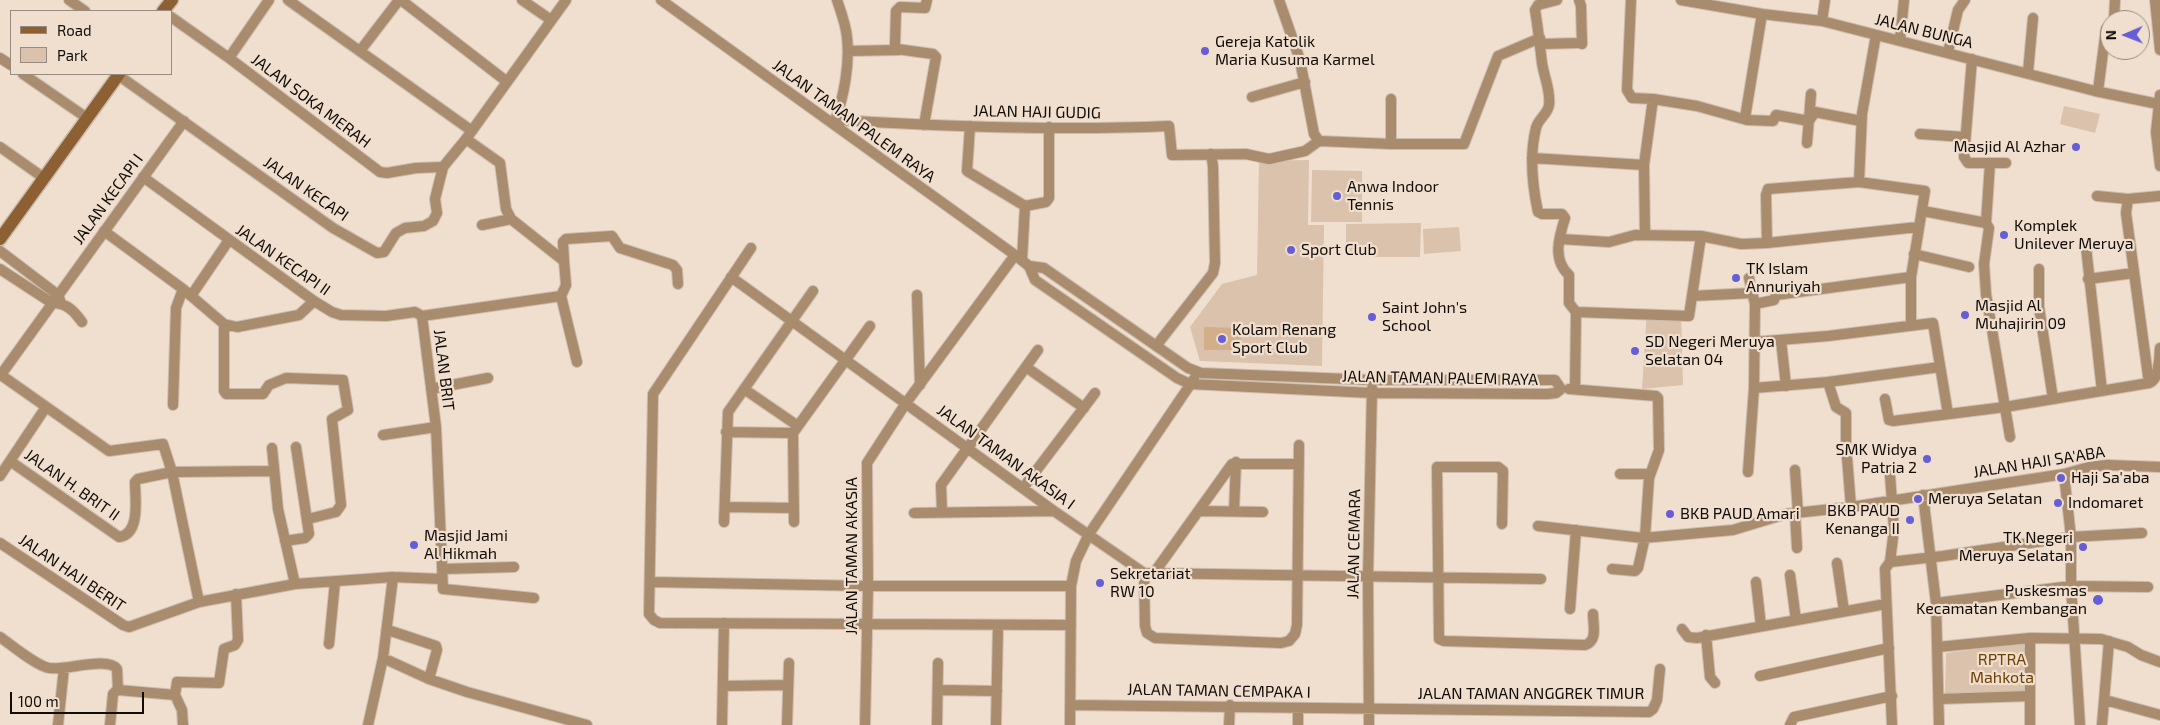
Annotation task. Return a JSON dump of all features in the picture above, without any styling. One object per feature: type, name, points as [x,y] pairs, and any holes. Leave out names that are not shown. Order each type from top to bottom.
[{"type":"street","points":[[69,0],[84,10]]},
{"type":"street","points":[[229,58],[270,0]]},
{"type":"street","points":[[288,0],[360,51],[469,135],[500,164],[506,209],[511,220],[564,261]]},
{"type":"street","points":[[360,51],[400,0],[506,81]]},
{"type":"street","points":[[522,0],[551,20]]},
{"type":"street","points":[[444,167],[566,0]]},
{"type":"street","name":"JALAN TAMAN PALEM RAYA","points":[[660,0],[835,121],[1022,260],[1044,268],[1188,368],[1200,373],[1372,380],[1555,380],[1561,389],[1556,393],[1547,394],[1372,393],[1190,384],[1177,378],[1035,280],[1022,260]]},
{"type":"street","points":[[835,121],[845,76],[848,51],[847,37],[837,0]]},
{"type":"street","points":[[899,50],[895,44],[896,9],[900,7],[925,8],[927,0]]},
{"type":"street","points":[[1279,0],[1300,60],[1314,134],[1319,141]]},
{"type":"street","points":[[1558,0],[1538,5],[1535,10],[1549,108],[1536,125],[1532,176],[1538,212],[1542,214],[1564,214],[1565,218],[1560,239],[1559,263],[1562,270],[1569,275],[1569,303],[1576,312],[1575,389]]},
{"type":"street","points":[[1156,346],[1213,273],[1215,263],[1213,166],[1211,154],[1246,154],[1269,159],[1305,151],[1319,141],[1391,144],[1464,144],[1498,56],[1540,41],[1580,44],[1580,0]]},
{"type":"street","points":[[1632,0],[1627,90],[1632,98],[1690,104],[1745,118],[1773,121],[1776,115],[1809,121]]},
{"type":"street","name":"JALAN BUNGA","points":[[1681,0],[1762,14],[1822,21],[2098,91],[2159,99]]},
{"type":"street","points":[[1822,21],[1825,0]]},
{"type":"street","points":[[1900,40],[1904,0]]},
{"type":"street","points":[[1948,52],[1958,10],[1964,0]]},
{"type":"street","points":[[2155,0],[2160,50]]},
{"type":"street","points":[[1745,118],[1762,14]]},
{"type":"street","name":"JALAN SOKA MERAH","points":[[172,18],[229,58],[380,172],[387,174],[416,168],[444,167]]},
{"type":"street","points":[[2028,72],[2032,18]]},
{"type":"street","points":[[1859,182],[1861,121],[1876,34]]},
{"type":"street","points":[[848,51],[899,50],[936,56],[924,125]]},
{"type":"street","points":[[1972,58],[1964,157],[1968,163],[2006,163]]},
{"type":"street","points":[[2098,91],[2102,60]]},
{"type":"street","points":[[25,75],[87,118]]},
{"type":"street","points":[[0,240],[117,75]]},
{"type":"street","name":"JALAN KECAPI","points":[[119,75],[333,228],[377,252],[384,252],[396,233],[405,228],[424,226],[433,221],[437,213],[435,199],[444,167]]},
{"type":"street","points":[[1252,97],[1305,82]]},
{"type":"street","points":[[1807,143],[1811,94]]},
{"type":"street","points":[[1391,99],[1391,144]]},
{"type":"street","points":[[1645,235],[1644,165],[1653,99]]},
{"type":"street","points":[[2159,99],[2160,166]]},
{"type":"street","points":[[1809,121],[1814,112],[1861,121]]},
{"type":"street","name":"JALAN KECAPI I","points":[[0,375],[57,300],[104,231],[184,121]]},
{"type":"street","name":"JALAN HAJI GUDIG","points":[[835,121],[970,126],[1112,128],[1169,126],[1172,155],[1211,154]]},
{"type":"street","points":[[970,126],[967,171],[1025,206],[1046,202],[1049,198],[1049,127]]},
{"type":"street","points":[[1920,134],[1965,137]]},
{"type":"street","points":[[0,147],[44,178]]},
{"type":"street","points":[[1532,158],[1644,165]]},
{"type":"street","points":[[1990,163],[1986,224],[1989,228],[1984,264],[1986,294],[2010,437]]},
{"type":"street","name":"JALAN KECAPI II","points":[[143,177],[314,301],[332,312],[341,315],[386,316],[415,312],[422,316]]},
{"type":"street","points":[[1767,243],[1766,195],[1768,189],[1859,182],[1925,191],[1911,277],[1911,325]]},
{"type":"street","points":[[2096,196],[2128,199],[2160,196]]},
{"type":"street","points":[[2128,199],[2126,213],[2149,383]]},
{"type":"street","points":[[1022,260],[1025,206]]},
{"type":"street","points":[[1923,211],[1986,224]]},
{"type":"street","points":[[482,225],[511,220]]},
{"type":"street","points":[[1560,239],[1609,242],[1645,235],[1701,236],[1741,244],[1918,227]]},
{"type":"street","points":[[104,231],[183,289],[224,324],[237,327],[299,315],[314,301]]},
{"type":"street","points":[[577,362],[560,296],[566,285],[563,242],[566,239],[612,236],[616,246],[620,248],[673,265],[677,270],[678,284]]},
{"type":"street","points":[[1576,312],[1690,316],[1701,236]]},
{"type":"street","points":[[192,296],[229,240]]},
{"type":"street","points":[[2086,247],[2088,279],[2102,392]]},
{"type":"street","points":[[751,248],[653,394],[649,614],[654,620],[660,623],[1071,625]]},
{"type":"street","points":[[0,251],[57,300],[74,312],[82,322]]},
{"type":"street","points":[[1914,254],[1969,266]]},
{"type":"street","name":"JALAN TAMAN AKASIA","points":[[865,725],[868,586],[867,463],[906,403],[1022,260]]},
{"type":"street","points":[[0,269],[57,300]]},
{"type":"street","points":[[2039,269],[2039,307],[2053,399]]},
{"type":"street","points":[[2088,279],[2134,273]]},
{"type":"street","name":"JALAN TAMAN AKASIA I","points":[[731,277],[1054,511],[1149,573]]},
{"type":"street","points":[[1692,296],[1774,300],[1776,295],[1911,277]]},
{"type":"street","points":[[1748,472],[1754,388],[1753,298],[1749,278]]},
{"type":"street","points":[[173,405],[176,308],[183,289]]},
{"type":"street","points":[[724,522],[728,412],[813,291]]},
{"type":"street","points":[[917,295],[920,385]]},
{"type":"street","name":"JALAN BRIT","points":[[443,574],[436,427],[422,316],[560,296]]},
{"type":"street","points":[[1090,317],[1098,306]]},
{"type":"street","points":[[224,324],[224,391],[230,395],[263,394],[269,385],[286,378],[343,380],[348,410],[332,419],[341,505],[339,510],[332,514],[308,519]]},
{"type":"street","points":[[1754,342],[1934,324],[1948,414]]},
{"type":"street","points":[[794,522],[795,429],[870,326]]},
{"type":"street","points":[[1781,340],[1786,386]]},
{"type":"street","points":[[1885,399],[1889,420],[1891,421],[2005,407],[2102,392],[2154,382],[2157,377],[2160,348]]},
{"type":"street","points":[[942,512],[941,485],[1038,350]]},
{"type":"street","points":[[1026,366],[1084,408]]},
{"type":"street","points":[[1754,388],[1828,382],[1940,367]]},
{"type":"street","points":[[1070,725],[1071,586],[1076,561],[1089,534],[1190,384],[1200,373]]},
{"type":"street","points":[[0,375],[109,451],[163,444],[172,472],[199,602]]},
{"type":"street","points":[[431,389],[488,378]]},
{"type":"street","name":"JALAN CEMARA","points":[[1369,725],[1368,577],[1372,380]]},
{"type":"street","points":[[1828,382],[1836,407],[1846,413],[1846,445],[1851,507]]},
{"type":"street","points":[[744,388],[795,429]]},
{"type":"street","points":[[1561,389],[1656,396],[1658,398],[1659,450],[1650,474],[1645,537],[1638,568],[1635,571],[1612,569]]},
{"type":"street","points":[[1023,488],[1095,393]]},
{"type":"street","points":[[0,476],[46,407]]},
{"type":"street","points":[[383,435],[436,427]]},
{"type":"street","points":[[726,432],[795,429]]},
{"type":"street","points":[[1299,445],[1299,464],[1297,576],[1295,634],[1289,641],[1281,643],[1155,638],[1147,633],[1145,626],[1149,573],[1200,511],[1232,464],[1236,462],[1299,464]]},
{"type":"street","points":[[285,541],[308,536],[308,519],[296,447]]},
{"type":"street","points":[[272,448],[273,471],[285,541],[295,584]]},
{"type":"street","name":"JALAN H. BRIT II","points":[[10,460],[119,537],[124,536],[130,530],[135,519],[136,480],[172,472]]},
{"type":"street","points":[[1234,511],[1236,462]]},
{"type":"street","name":"JALAN HAJI SA'ABA","points":[[1538,526],[1645,537],[1733,530],[1786,514],[1851,507],[2064,474],[2089,467],[2107,465],[2160,467]]},
{"type":"street","points":[[1502,524],[1503,472],[1500,468],[1436,467],[1438,636],[1444,641],[1586,645],[1592,643],[1594,639],[1593,614]]},
{"type":"street","points":[[1795,470],[1797,548]]},
{"type":"street","points":[[172,472],[273,471]]},
{"type":"street","points":[[1620,474],[1650,474]]},
{"type":"street","points":[[2064,474],[2071,537],[2071,586],[2080,725]]},
{"type":"street","points":[[1890,475],[1894,529],[1890,562],[1885,569],[1892,725]]},
{"type":"street","points":[[1923,495],[1936,604],[1939,725]]},
{"type":"street","points":[[725,507],[794,508]]},
{"type":"street","points":[[914,513],[1054,511]]},
{"type":"street","points":[[1200,511],[1263,512]]},
{"type":"street","points":[[1570,608],[1576,530]]},
{"type":"street","points":[[1890,562],[1932,558],[2071,537],[2142,533]]},
{"type":"street","name":"JALAN HAJI BERIT","points":[[0,543],[123,626],[134,625],[199,602],[295,584],[514,567]]},
{"type":"street","points":[[1837,562],[1844,611]]},
{"type":"street","points":[[1149,573],[1541,579]]},
{"type":"street","points":[[443,574],[444,591],[534,598]]},
{"type":"street","points":[[1790,574],[1796,620]]},
{"type":"street","points":[[368,725],[384,658],[393,577]]},
{"type":"street","points":[[328,644],[335,582]]},
{"type":"street","points":[[650,582],[868,586],[1071,586]]},
{"type":"street","points":[[1756,582],[1761,626]]},
{"type":"street","points":[[1936,604],[2071,586],[2148,586]]},
{"type":"street","points":[[183,725],[182,710],[175,694],[177,682],[219,683],[224,648],[238,643],[236,594]]},
{"type":"street","points":[[1682,628],[1685,635],[1691,638],[1886,604]]},
{"type":"street","points":[[722,725],[724,623]]},
{"type":"street","points":[[996,725],[998,626]]},
{"type":"street","points":[[388,630],[436,646],[437,650],[429,679]]},
{"type":"street","points":[[1706,635],[1710,677],[1715,683]]},
{"type":"street","points":[[0,637],[44,666],[53,669],[102,664],[114,666],[117,669],[117,690],[113,694],[110,725]]},
{"type":"street","points":[[1938,647],[2030,638],[2074,638],[2109,641],[2160,662]]},
{"type":"street","points":[[2030,638],[2030,725]]},
{"type":"street","points":[[2102,725],[2109,641]]},
{"type":"street","points":[[1760,676],[1889,648]]},
{"type":"street","points":[[384,658],[429,679],[587,725]]},
{"type":"street","points":[[937,725],[938,663]]},
{"type":"street","points":[[788,725],[789,664]]},
{"type":"street","points":[[58,725],[64,668]]},
{"type":"street","name":"JALAN TAMAN ANGGREK TIMUR","points":[[1368,708],[1649,712],[1653,709],[1657,700],[1660,669]]},
{"type":"street","points":[[723,686],[788,685]]},
{"type":"street","points":[[117,690],[175,694]]},
{"type":"street","points":[[938,690],[996,691]]},
{"type":"street","points":[[1791,721],[1892,696]]},
{"type":"street","points":[[1939,699],[2030,696]]},
{"type":"street","points":[[2105,700],[2160,715]]},
{"type":"street","name":"JALAN TAMAN CEMPAKA I","points":[[1070,705],[1230,705],[1298,708],[1368,708]]},
{"type":"street","points":[[1229,725],[1230,705]]},
{"type":"street","points":[[1298,708],[1298,725]]},
{"type":"green space","points":[[2064,106],[2100,114],[2095,133],[2060,124]]},
{"type":"green space","name":"Sport Club","points":[[1309,160],[1308,225],[1324,225],[1322,366],[1200,361],[1190,327],[1222,284],[1257,275],[1259,161]]},
{"type":"green space","name":"Anwa Indoor Tennis","points":[[1312,170],[1362,171],[1362,222],[1311,222]]},
{"type":"green space","points":[[1421,223],[1420,257],[1346,257],[1346,224]]},
{"type":"green space","points":[[1459,227],[1461,251],[1424,254],[1423,229]]},
{"type":"green space","points":[[1647,310],[1681,310],[1683,385],[1642,389]]},
{"type":"green space","name":"RPTRA Mahkota","points":[[2025,643],[2027,692],[1945,695],[1946,653]]},
{"type":"shaded area","name":"Kolam Renang Sport Club","points":[[1204,327],[1241,328],[1241,350],[1204,350]]},
{"type":"place","name":"Gereja Katolik Maria Kusuma Karmel","points":[[1205,51]]},
{"type":"place","name":"Masjid Al Azhar","points":[[2076,147]]},
{"type":"place","name":"Anwa Indoor Tennis","points":[[1337,196]]},
{"type":"place","name":"Komplek Unilever Meruya","points":[[2004,235]]},
{"type":"place","name":"Sport Club","points":[[1291,250]]},
{"type":"place","name":"TK Islam Annuriyah","points":[[1736,278]]},
{"type":"place","name":"Masjid Al Muhajirin 09","points":[[1965,315]]},
{"type":"place","name":"Saint John's School","points":[[1372,317]]},
{"type":"place","name":"Kolam Renang Sport Club","points":[[1222,339]]},
{"type":"place","name":"SD Negeri Meruya Selatan 04","points":[[1635,351]]},
{"type":"place","name":"SMK Widya Patria 2","points":[[1927,459]]},
{"type":"place","name":"Haji Sa'aba","points":[[2061,478]]},
{"type":"place","name":"Meruya Selatan","points":[[1918,499]]},
{"type":"place","name":"Indomaret","points":[[2058,503]]},
{"type":"place","name":"BKB PAUD Amari","points":[[1670,514]]},
{"type":"place","name":"BKB PAUD Kenanga II","points":[[1910,520]]},
{"type":"place","name":"Masjid Jami Al Hikmah","points":[[414,545]]},
{"type":"place","name":"TK Negeri Meruya Selatan","points":[[2083,547]]},
{"type":"place","name":"Sekretariat RW 10","points":[[1100,583]]},
{"type":"place","name":"Puskesmas Kecamatan Kembangan","points":[[2098,600]]}]
